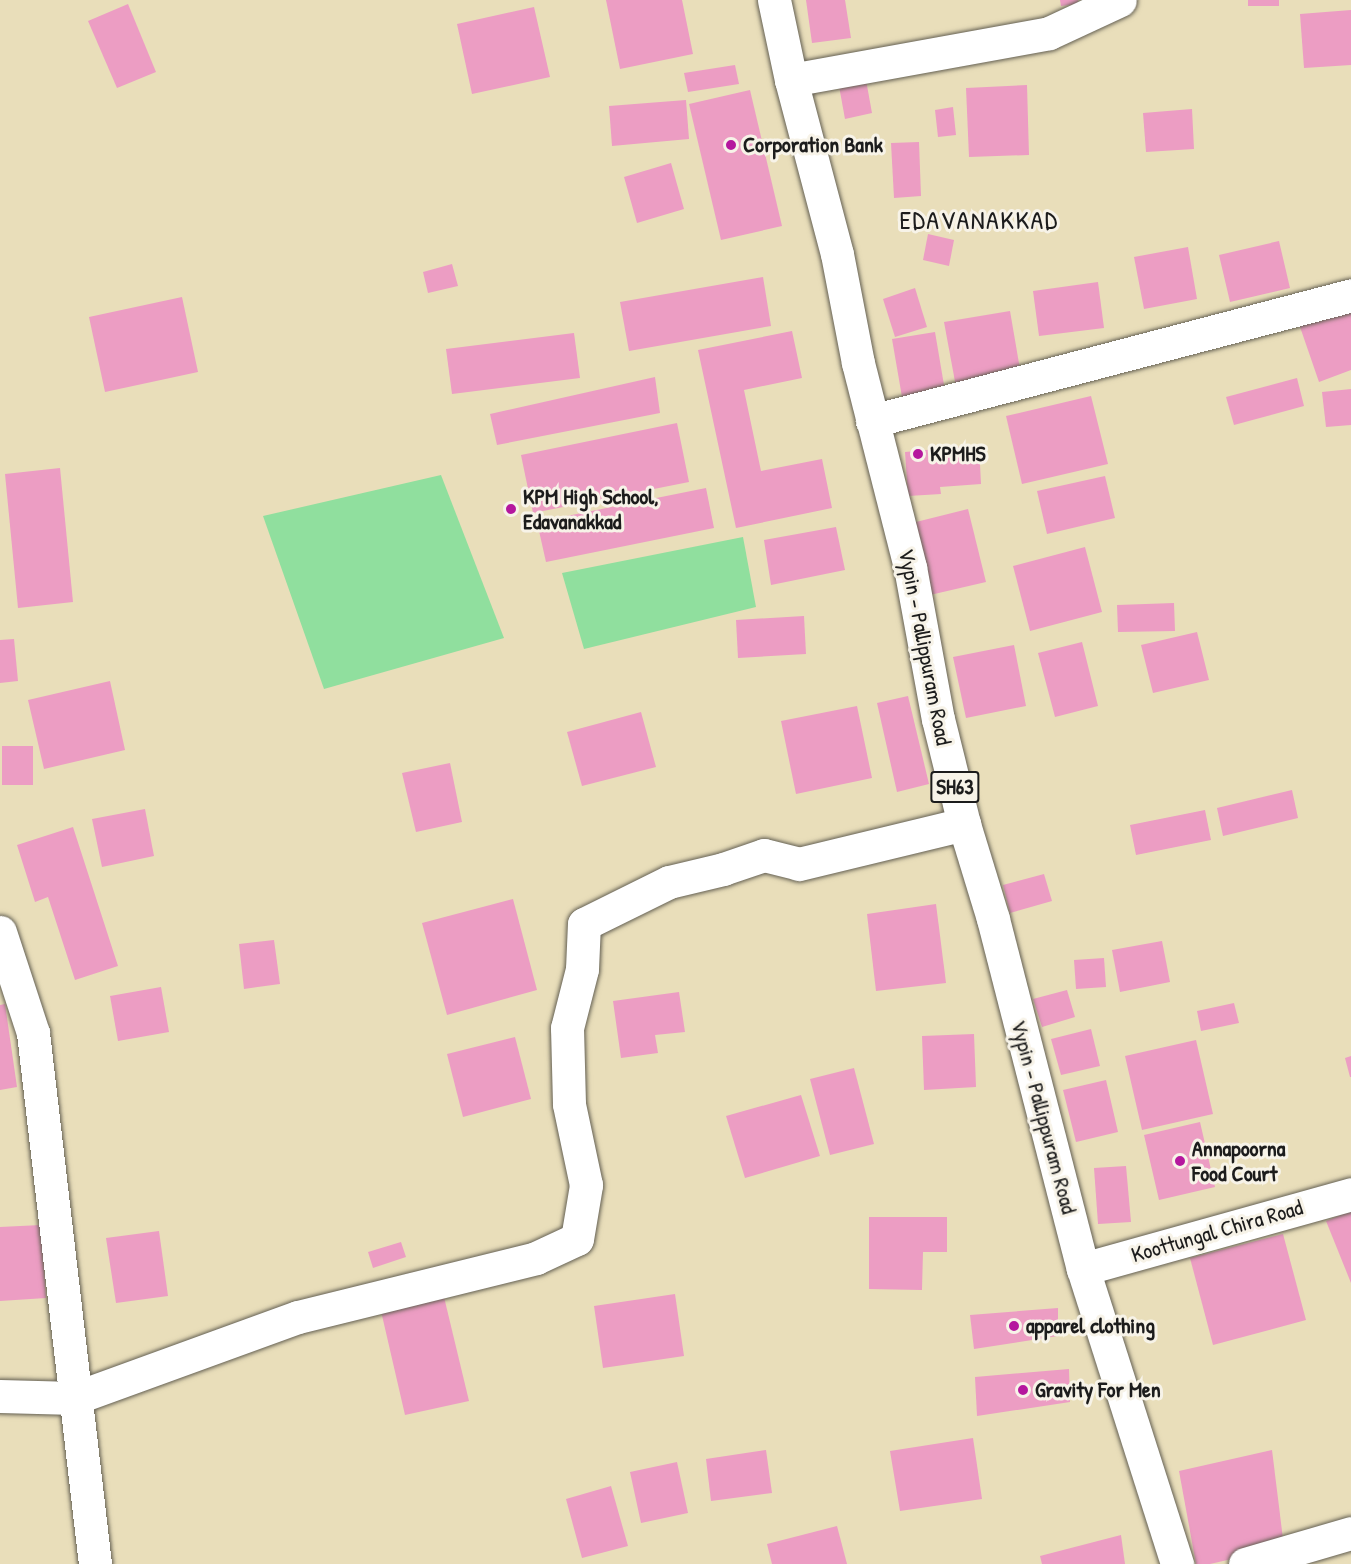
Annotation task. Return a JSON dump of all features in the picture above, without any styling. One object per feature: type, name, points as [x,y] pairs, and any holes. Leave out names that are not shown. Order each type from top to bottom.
[{"type":"street","name":"Vypin - Pallippuram Road","points":[[774,0],[791,80],[837,254],[872,421],[910,567],[938,719],[964,824],[993,919],[1083,1269],[1177,1564]]},
{"type":"street","points":[[791,80],[1049,33],[1120,0]]},
{"type":"street","points":[[872,421],[1351,295]]},
{"type":"street","points":[[0,1396],[75,1398],[298,1317],[536,1258],[577,1239],[586,1185],[569,1104],[567,1028],[582,969],[584,924],[669,882],[723,869],[764,855],[799,864],[964,824]]},
{"type":"street","points":[[0,932],[33,1033],[95,1564]]},
{"type":"street","name":"Koottungal Chira Road","points":[[1083,1269],[1351,1194]]},
{"type":"street","points":[[1245,1564],[1351,1533]]},
{"type":"green space","points":[[441,475],[504,638],[324,689],[263,516]]},
{"type":"green space","points":[[743,537],[756,607],[584,649],[562,573]]},
{"type":"building","points":[[606,0],[682,0],[693,54],[620,69]]},
{"type":"building","points":[[806,0],[845,0],[851,38],[812,43]]},
{"type":"building","points":[[1060,0],[1078,0],[1078,4],[1061,6]]},
{"type":"building","points":[[1248,0],[1279,0],[1279,6],[1248,6]]},
{"type":"building","points":[[128,4],[156,72],[117,88],[88,21]]},
{"type":"building","points":[[534,7],[550,77],[472,94],[457,24]]},
{"type":"building","points":[[1351,10],[1351,65],[1304,68],[1300,14]]},
{"type":"building","points":[[735,65],[739,84],[688,92],[684,73]]},
{"type":"building","points":[[866,80],[872,113],[845,119],[839,86]]},
{"type":"building","points":[[1027,85],[1029,155],[969,157],[966,88]]},
{"type":"building","name":"Corporation Bank","points":[[750,90],[782,226],[721,240],[689,104]]},
{"type":"building","points":[[686,100],[689,139],[612,146],[609,106]]},
{"type":"building","points":[[953,107],[956,135],[938,137],[935,110]]},
{"type":"building","points":[[1192,109],[1194,149],[1146,152],[1143,113]]},
{"type":"building","points":[[919,142],[921,196],[894,198],[891,143]]},
{"type":"building","points":[[671,163],[684,209],[637,223],[624,177]]},
{"type":"building","points":[[928,234],[954,240],[949,266],[923,260]]},
{"type":"building","points":[[1279,241],[1290,288],[1230,302],[1219,255]]},
{"type":"building","points":[[1188,247],[1197,299],[1144,309],[1134,257]]},
{"type":"building","points":[[452,264],[458,286],[428,293],[423,272]]},
{"type":"building","points":[[763,277],[771,326],[629,351],[620,302]]},
{"type":"building","points":[[1098,282],[1104,328],[1039,336],[1033,291]]},
{"type":"building","points":[[915,288],[927,327],[895,337],[883,299]]},
{"type":"building","points":[[182,297],[198,372],[105,392],[89,317]]},
{"type":"building","points":[[1351,305],[1351,370],[1319,382],[1299,324]]},
{"type":"building","points":[[1010,311],[1021,375],[956,387],[944,322]]},
{"type":"building","points":[[792,331],[802,378],[744,390],[761,471],[822,459],[832,508],[736,528],[698,350]]},
{"type":"building","points":[[935,332],[945,391],[902,397],[892,339]]},
{"type":"building","points":[[574,333],[580,378],[452,394],[446,349]]},
{"type":"building","points":[[655,377],[660,413],[497,445],[490,414]]},
{"type":"building","points":[[1297,378],[1304,406],[1234,425],[1226,397]]},
{"type":"building","points":[[1351,389],[1351,425],[1326,427],[1322,392]]},
{"type":"building","points":[[1091,396],[1108,464],[1022,484],[1006,416]]},
{"type":"building","points":[[677,423],[689,482],[533,513],[521,455]]},
{"type":"building","points":[[979,445],[981,484],[940,487],[941,494],[908,496],[905,452]]},
{"type":"building","points":[[60,468],[73,602],[18,608],[5,474]]},
{"type":"building","points":[[1105,476],[1115,518],[1047,534],[1037,491]]},
{"type":"building","points":[[706,488],[714,528],[546,562],[537,522]]},
{"type":"building","points":[[968,509],[986,582],[930,595],[912,523]]},
{"type":"building","points":[[836,527],[845,570],[771,585],[764,540]]},
{"type":"building","points":[[1085,547],[1102,612],[1030,631],[1013,566]]},
{"type":"building","points":[[1174,603],[1175,631],[1118,632],[1117,605]]},
{"type":"building","points":[[804,616],[806,654],[738,658],[736,620]]},
{"type":"building","points":[[1197,632],[1209,680],[1153,693],[1141,645]]},
{"type":"building","points":[[14,639],[18,681],[0,683],[0,640]]},
{"type":"building","points":[[1082,642],[1098,706],[1055,717],[1038,653]]},
{"type":"building","points":[[1014,645],[1026,706],[966,718],[953,657]]},
{"type":"building","points":[[110,681],[125,750],[44,769],[28,700]]},
{"type":"building","points":[[908,696],[929,784],[897,792],[877,703]]},
{"type":"building","points":[[857,706],[872,778],[796,794],[781,721]]},
{"type":"building","points":[[641,712],[656,767],[582,786],[567,732]]},
{"type":"building","points":[[2,746],[33,746],[33,785],[2,785]]},
{"type":"building","points":[[450,763],[462,822],[416,832],[402,773]]},
{"type":"building","points":[[1292,790],[1298,818],[1223,836],[1217,808]]},
{"type":"building","points":[[145,809],[154,856],[102,867],[92,819]]},
{"type":"building","points":[[1205,810],[1211,840],[1136,855],[1130,825]]},
{"type":"building","points":[[73,827],[118,966],[75,980],[48,897],[35,902],[17,845]]},
{"type":"building","points":[[1044,874],[1052,901],[1010,913],[1003,885]]},
{"type":"building","points":[[513,899],[537,990],[447,1015],[422,923]]},
{"type":"building","points":[[936,904],[946,983],[876,991],[867,914]]},
{"type":"building","points":[[274,940],[280,984],[244,989],[239,944]]},
{"type":"building","points":[[1162,941],[1170,982],[1120,992],[1112,950]]},
{"type":"building","points":[[1104,958],[1106,987],[1076,989],[1074,960]]},
{"type":"building","points":[[161,987],[169,1032],[118,1041],[110,996]]},
{"type":"building","points":[[1067,990],[1075,1017],[1042,1027],[1033,999]]},
{"type":"building","points":[[679,992],[685,1032],[655,1035],[658,1053],[621,1058],[613,1001]]},
{"type":"building","points":[[1234,1003],[1239,1023],[1201,1031],[1197,1011]]},
{"type":"building","points":[[5,1004],[17,1087],[0,1090],[0,1005]]},
{"type":"building","points":[[1091,1029],[1100,1066],[1061,1075],[1051,1039]]},
{"type":"building","points":[[974,1034],[976,1087],[924,1090],[922,1036]]},
{"type":"building","points":[[515,1037],[531,1099],[463,1117],[447,1054]]},
{"type":"building","points":[[1196,1040],[1213,1114],[1142,1130],[1125,1056]]},
{"type":"building","points":[[1351,1056],[1351,1077],[1350,1077],[1345,1058]]},
{"type":"building","points":[[854,1068],[874,1144],[830,1155],[810,1079]]},
{"type":"building","points":[[1106,1080],[1118,1132],[1076,1142],[1063,1090]]},
{"type":"building","points":[[801,1095],[820,1156],[745,1178],[726,1116]]},
{"type":"building","name":"Annapoorna Food Court","points":[[1200,1122],[1215,1187],[1159,1200],[1144,1135]]},
{"type":"building","points":[[1126,1166],[1131,1222],[1098,1224],[1094,1168]]},
{"type":"building","points":[[1351,1211],[1351,1283],[1326,1221]]},
{"type":"building","points":[[869,1217],[947,1217],[947,1252],[923,1252],[922,1290],[869,1289]]},
{"type":"building","points":[[41,1225],[46,1298],[0,1301],[0,1227]]},
{"type":"building","points":[[159,1231],[168,1296],[116,1303],[106,1238]]},
{"type":"building","points":[[1283,1234],[1306,1320],[1213,1345],[1190,1258]]},
{"type":"building","points":[[401,1242],[406,1257],[373,1268],[368,1252]]},
{"type":"building","points":[[675,1294],[684,1356],[603,1368],[594,1306]]},
{"type":"building","points":[[444,1297],[469,1401],[405,1415],[381,1311]]},
{"type":"building","name":"apparel clothing","points":[[1058,1308],[1058,1336],[974,1349],[970,1315]]},
{"type":"building","name":"Gravity For Men","points":[[1069,1369],[1070,1402],[977,1416],[975,1377]]},
{"type":"building","points":[[973,1438],[982,1499],[900,1511],[890,1451]]},
{"type":"building","points":[[766,1450],[772,1493],[711,1501],[706,1459]]},
{"type":"building","points":[[1272,1450],[1284,1547],[1210,1564],[1196,1564],[1179,1471]]},
{"type":"building","points":[[677,1462],[688,1513],[641,1523],[630,1472]]},
{"type":"building","points":[[611,1486],[628,1546],[582,1558],[566,1499]]},
{"type":"building","points":[[837,1526],[847,1564],[772,1564],[767,1544]]},
{"type":"building","points":[[1121,1535],[1125,1564],[1042,1564],[1040,1556]]},
{"type":"place","name":"Corporation Bank","points":[[731,145]]},
{"type":"place","name":"KPMHS","points":[[918,454]]},
{"type":"place","name":"KPM High School, Edavanakkad","points":[[511,509]]},
{"type":"place","name":"Annapoorna Food Court","points":[[1180,1161]]},
{"type":"place","name":"apparel clothing","points":[[1014,1326]]},
{"type":"place","name":"Gravity For Men","points":[[1023,1390]]},
{"type":"district","name":"EDAVANAKKAD","points":[[979,220]]}]
